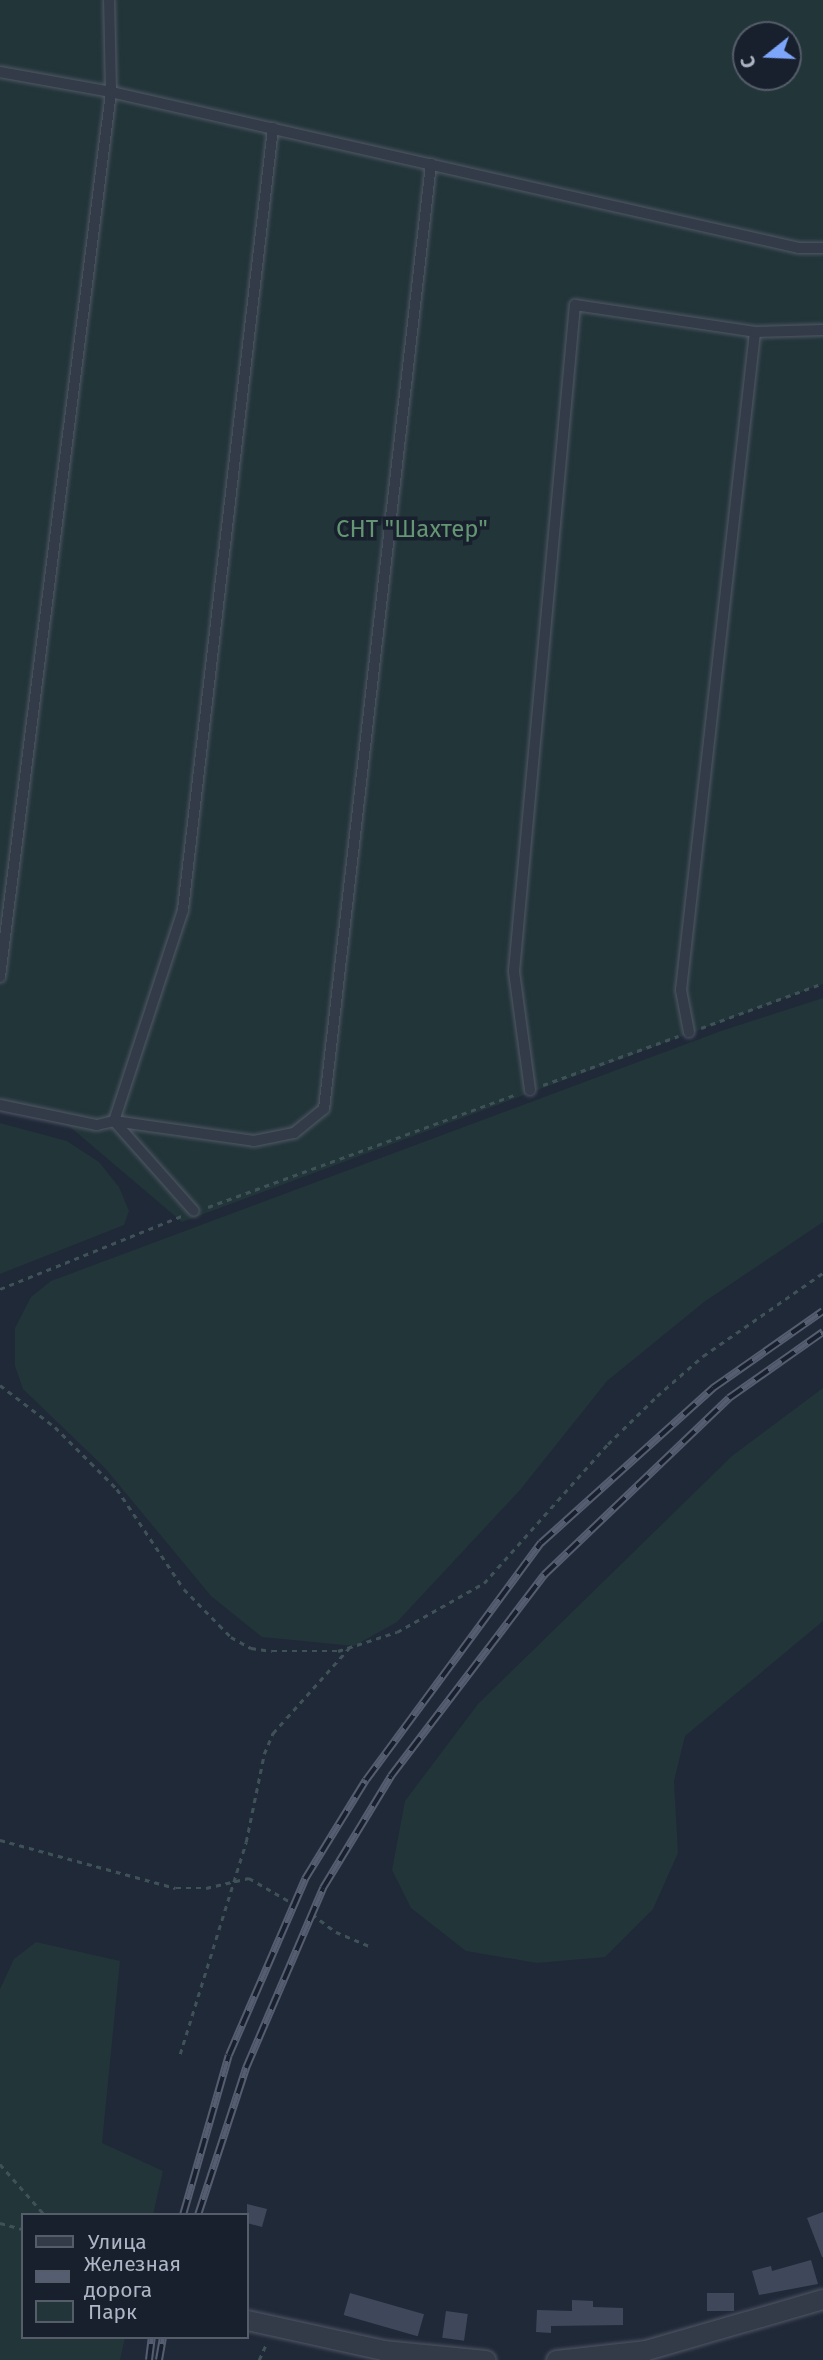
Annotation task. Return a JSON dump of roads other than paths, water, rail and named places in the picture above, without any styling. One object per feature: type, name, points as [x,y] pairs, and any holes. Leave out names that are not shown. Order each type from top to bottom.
[{"type":"street","points":[[556,2360],[646,2350],[823,2300]]},
{"type":"street","points":[[248,2320],[383,2350],[486,2360]]},
{"type":"lane","points":[[0,977],[3,935],[111,92],[109,0]]},
{"type":"lane","points":[[0,72],[111,92],[799,248],[823,248]]},
{"type":"lane","points":[[114,1121],[183,910],[273,128]]},
{"type":"lane","points":[[0,1105],[97,1125],[114,1121],[254,1141],[294,1133],[324,1109],[431,164]]},
{"type":"lane","points":[[530,1090],[514,971],[575,304],[755,332],[823,330]]},
{"type":"lane","points":[[690,1032],[681,990],[755,332]]},
{"type":"lane","points":[[114,1121],[194,1212]]},
{"type":"railway","points":[[184,2213],[229,2055],[305,1879],[366,1780],[541,1543],[713,1388],[823,1311]]},
{"type":"railway","points":[[199,2213],[246,2068],[323,1888],[391,1776],[544,1575],[729,1398],[823,1332]]},
{"type":"railway","points":[[149,2360],[152,2339]]},
{"type":"railway","points":[[159,2360],[163,2339]]},
{"type":"park label","name":"СНТ \"Шахтер\"","points":[[412,530]]}]
